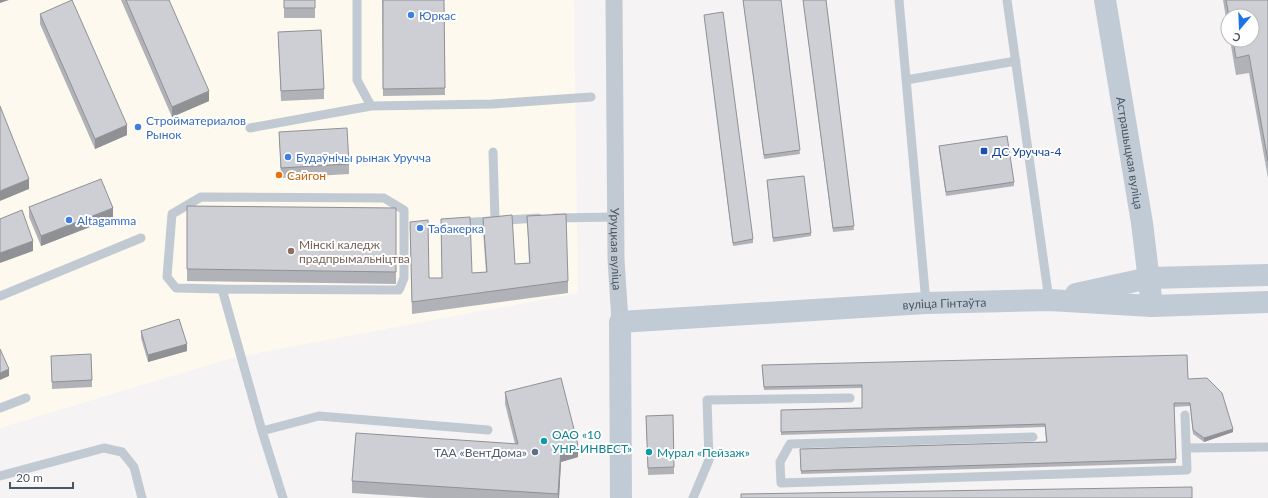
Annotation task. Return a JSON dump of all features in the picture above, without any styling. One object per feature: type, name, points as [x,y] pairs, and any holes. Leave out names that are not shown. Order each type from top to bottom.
[{"type":"street","name":"Уруцкая вуліца","points":[[614,0],[616,259],[620,322],[621,498]]},
{"type":"street","name":"Астрашыцкая вуліца","points":[[1105,0],[1140,216],[1152,306]]},
{"type":"street","points":[[1049,300],[1149,278],[1268,275]]},
{"type":"street","name":"вуліца Гінтаўта","points":[[620,322],[926,303],[1049,300],[1152,306],[1268,302]]},
{"type":"lane","points":[[357,0],[357,80],[372,106]]},
{"type":"lane","points":[[899,0],[926,303]]},
{"type":"lane","points":[[1007,0],[1049,300]]},
{"type":"lane","points":[[906,80],[1016,61]]},
{"type":"lane","points":[[250,128],[372,106],[492,104],[592,97]]},
{"type":"lane","points":[[493,152],[496,220]]},
{"type":"lane","points":[[201,197],[384,198],[404,210],[404,278],[399,290],[222,289],[176,288],[167,277],[172,214],[201,197]]},
{"type":"lane","points":[[450,224],[576,216],[616,217]]},
{"type":"lane","points":[[0,296],[141,238]]},
{"type":"lane","points":[[222,289],[262,431],[283,498]]},
{"type":"lane","points":[[0,408],[26,398]]},
{"type":"lane","points":[[693,498],[709,460],[707,400],[850,398]]},
{"type":"lane","points":[[1033,437],[790,444],[780,462],[781,483],[1187,470],[1185,415]]},
{"type":"lane","points":[[262,431],[319,416],[488,430]]},
{"type":"lane","points":[[1186,448],[1268,447]]},
{"type":"lane","points":[[0,476],[104,448],[122,452],[134,467],[142,498]]},
{"type":"shaded area","name":"Будаўнічы рынак Уручча","points":[[0,0],[574,0],[578,293],[232,358],[0,428]]},
{"type":"building","points":[[72,0],[127,125],[95,139],[40,14]]},
{"type":"building","points":[[126,0],[169,0],[209,91],[172,107]]},
{"type":"building","points":[[284,0],[315,0],[315,8],[284,8]]},
{"type":"building","points":[[383,0],[444,0],[445,88],[383,89]]},
{"type":"building","points":[[743,0],[781,0],[800,150],[764,155]]},
{"type":"building","points":[[803,0],[826,0],[854,226],[833,228]]},
{"type":"building","points":[[1226,0],[1268,0],[1268,161],[1249,55],[1236,58],[1234,48],[1260,48],[1260,8],[1228,8]]},
{"type":"building","points":[[723,12],[753,239],[733,243],[704,15]]},
{"type":"building","points":[[321,30],[324,89],[281,91],[278,32]]},
{"type":"building","points":[[0,106],[29,179],[0,191]]},
{"type":"building","points":[[347,128],[349,164],[281,168],[279,132]]},
{"type":"building","points":[[1007,136],[1014,182],[946,192],[939,146]]},
{"type":"building","points":[[804,176],[811,233],[773,238],[767,180]]},
{"type":"building","points":[[101,179],[113,208],[41,236],[29,207]]},
{"type":"building","name":"Мінскі каледж прадпрымальніцтва","points":[[187,206],[396,208],[396,272],[187,269]]},
{"type":"building","points":[[22,210],[33,241],[0,253],[0,219]]},
{"type":"building","points":[[566,214],[568,281],[412,302],[410,222],[428,220],[429,278],[442,278],[441,219],[470,217],[472,273],[487,272],[483,218],[512,215],[515,264],[530,263],[527,216]]},
{"type":"building","points":[[179,319],[187,344],[148,355],[141,331]]},
{"type":"building","points":[[0,349],[9,369],[0,373]]},
{"type":"building","points":[[91,354],[92,380],[52,382],[51,356]]},
{"type":"building","points":[[1187,355],[1188,379],[1207,378],[1222,393],[1233,429],[1204,438],[1193,430],[1190,403],[1174,403],[1176,459],[801,471],[800,449],[1047,442],[1045,424],[781,432],[781,410],[862,408],[862,385],[764,387],[762,365]]},
{"type":"building","name":"ОАО «10 УНР-ИНВЕСТ»","points":[[561,378],[578,445],[561,449],[558,494],[352,481],[356,433],[518,444],[505,392]]},
{"type":"building","points":[[673,415],[674,467],[648,468],[646,416]]},
{"type":"building","points":[[1192,487],[1192,498],[741,498],[741,494]]},
{"type":"place","name":"Юркас","points":[[411,15]]},
{"type":"place","name":"Стройматериалов Рынок","points":[[138,127]]},
{"type":"place","name":"ДС Уручча-4","points":[[984,151]]},
{"type":"place","name":"Будаўнічы рынак Уручча","points":[[288,157]]},
{"type":"place","name":"Сайгон","points":[[279,175]]},
{"type":"place","name":"Altagamma","points":[[69,220]]},
{"type":"place","name":"Табакерка","points":[[420,228]]},
{"type":"place","name":"Мінскі каледж прадпрымальніцтва","points":[[291,251]]},
{"type":"place","name":"ОАО «10 УНР-ИНВЕСТ»","points":[[544,441]]},
{"type":"place","name":"ТАА «ВентДома»","points":[[535,452]]},
{"type":"place","name":"Мурал «Пейзаж»","points":[[649,452]]}]
